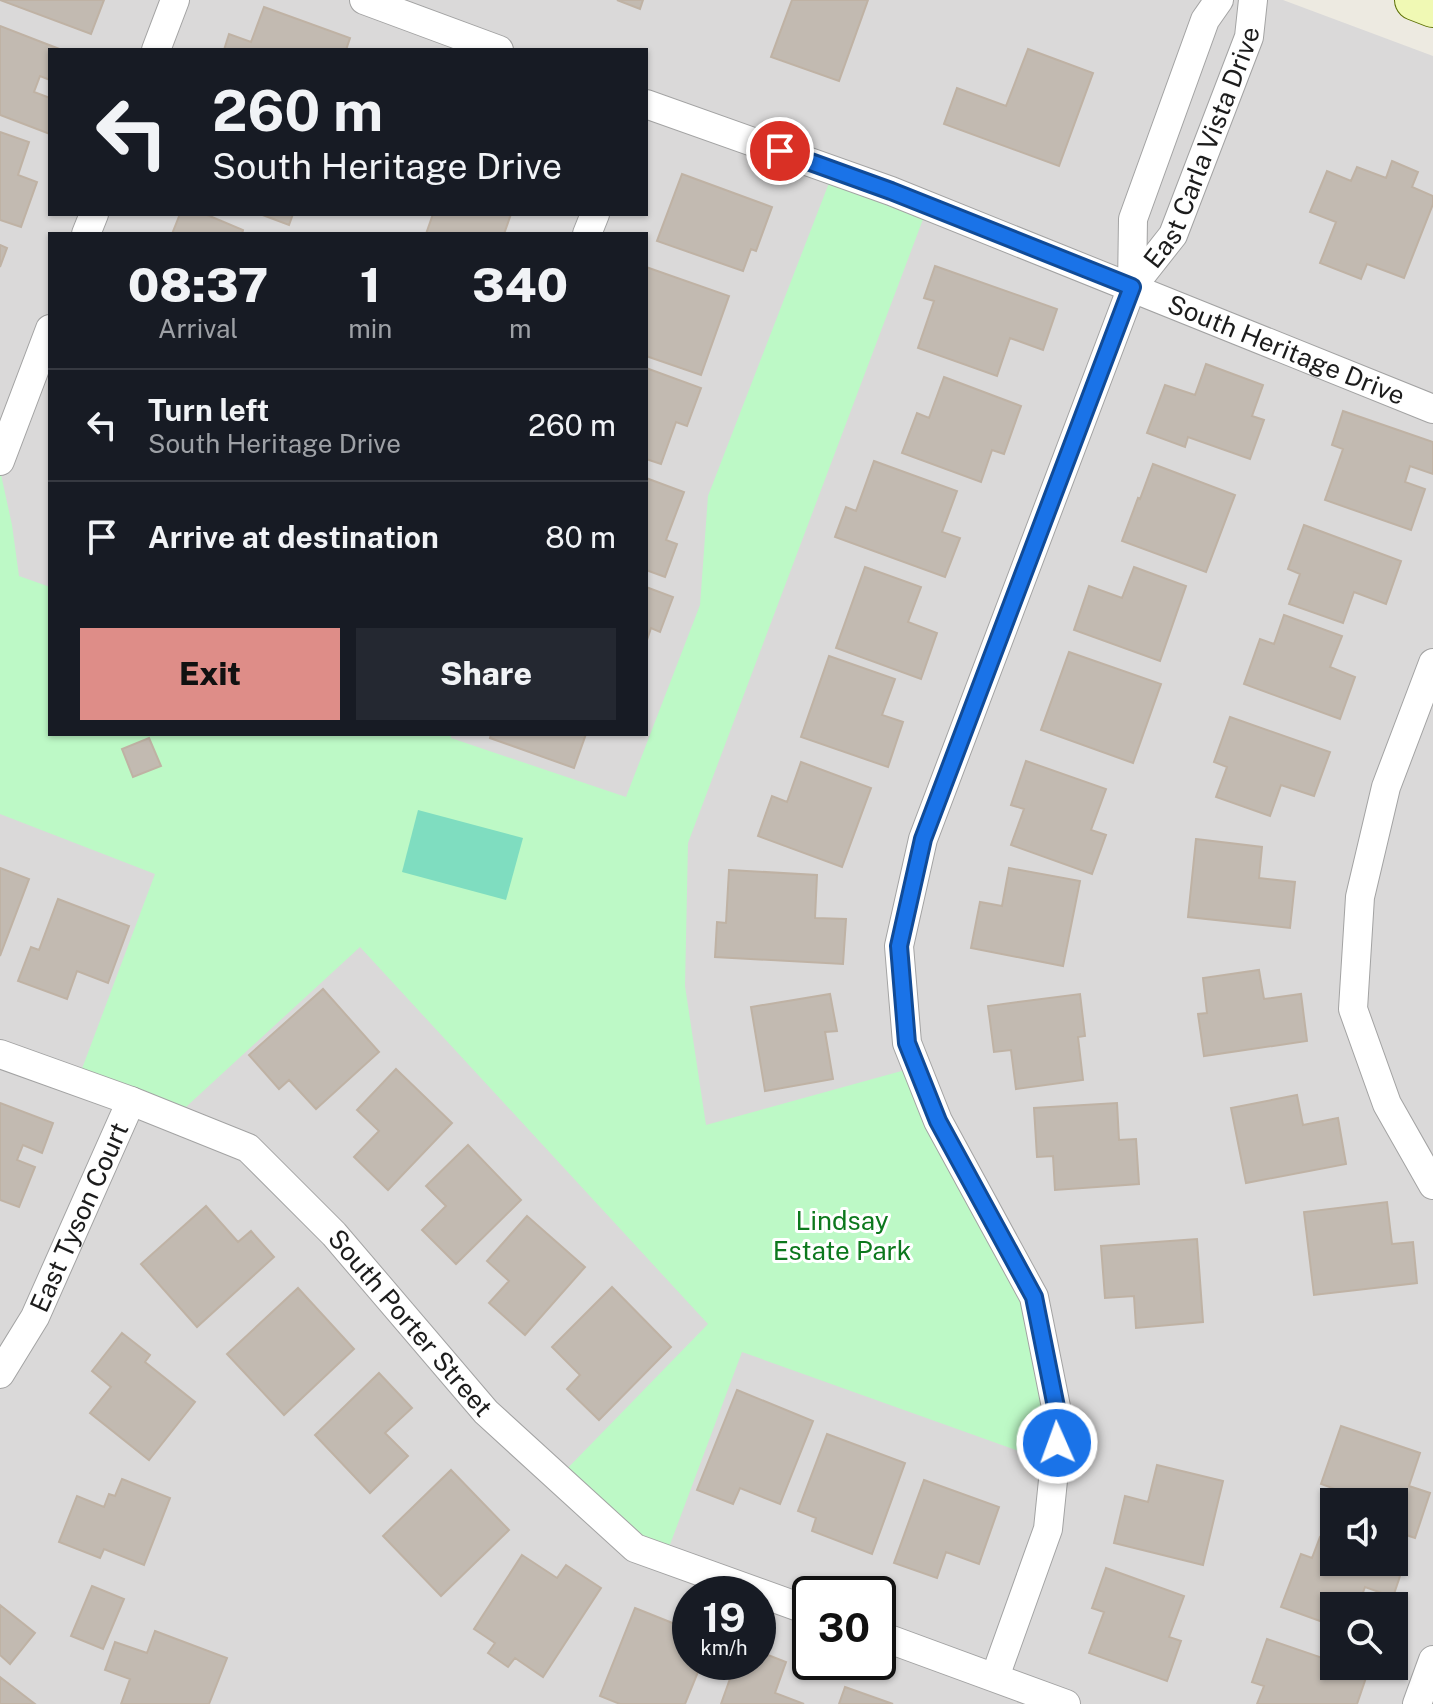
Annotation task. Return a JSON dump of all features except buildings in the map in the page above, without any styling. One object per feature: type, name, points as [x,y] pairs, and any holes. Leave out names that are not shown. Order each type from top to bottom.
[{"type":"main road","points":[[1415,0],[1433,7]]},
{"type":"street","points":[[157,48],[175,0]]},
{"type":"street","points":[[364,0],[494,48]]},
{"type":"street","name":"East Carla Vista Drive","points":[[1132,287],[1133,219],[1205,20],[1219,0]]},
{"type":"street","name":"East Carla Vista Drive","points":[[995,1677],[1048,1529],[1059,1422],[1034,1297],[938,1121],[907,1043],[899,946],[923,839],[1132,287],[1173,235],[1249,37],[1253,0]]},
{"type":"street","name":"South Heritage Drive","points":[[648,105],[891,191],[1433,409]]},
{"type":"street","points":[[0,461],[48,334]]},
{"type":"street","points":[[1433,663],[1386,787],[1360,897],[1353,1009],[1387,1104],[1433,1185]]},
{"type":"street","name":"South Porter Street","points":[[0,1054],[131,1101],[248,1148],[334,1234],[486,1412],[635,1548],[792,1605]]},
{"type":"street","name":"East Tyson Court","points":[[0,1374],[35,1317],[131,1101]]},
{"type":"street","points":[[896,1641],[1066,1704]]},
{"type":"street","points":[[1417,1704],[1433,1660]]},
{"type":"shaded area","points":[[0,0],[1283,0],[1433,56],[1433,1704],[0,1704]]},
{"type":"green space","name":"Lindsay Estate Park","points":[[834,170],[928,206],[688,843],[685,986],[706,1125],[916,1067],[1034,1297],[1055,1464],[742,1352],[665,1558],[558,1478],[708,1324],[360,947],[174,1118],[77,1082],[155,874],[0,814],[0,470],[19,576],[48,586],[48,736],[451,736],[626,797],[700,605],[708,496]],"holes":[[[149,738],[161,766],[133,777],[122,749]]]},
{"type":"green space","points":[[418,810],[523,838],[506,900],[402,872]]},
{"type":"route","points":[[780,151],[891,191],[1132,287],[923,839],[899,946],[907,1043],[938,1121],[1034,1297],[1059,1422],[1057,1443]]}]
